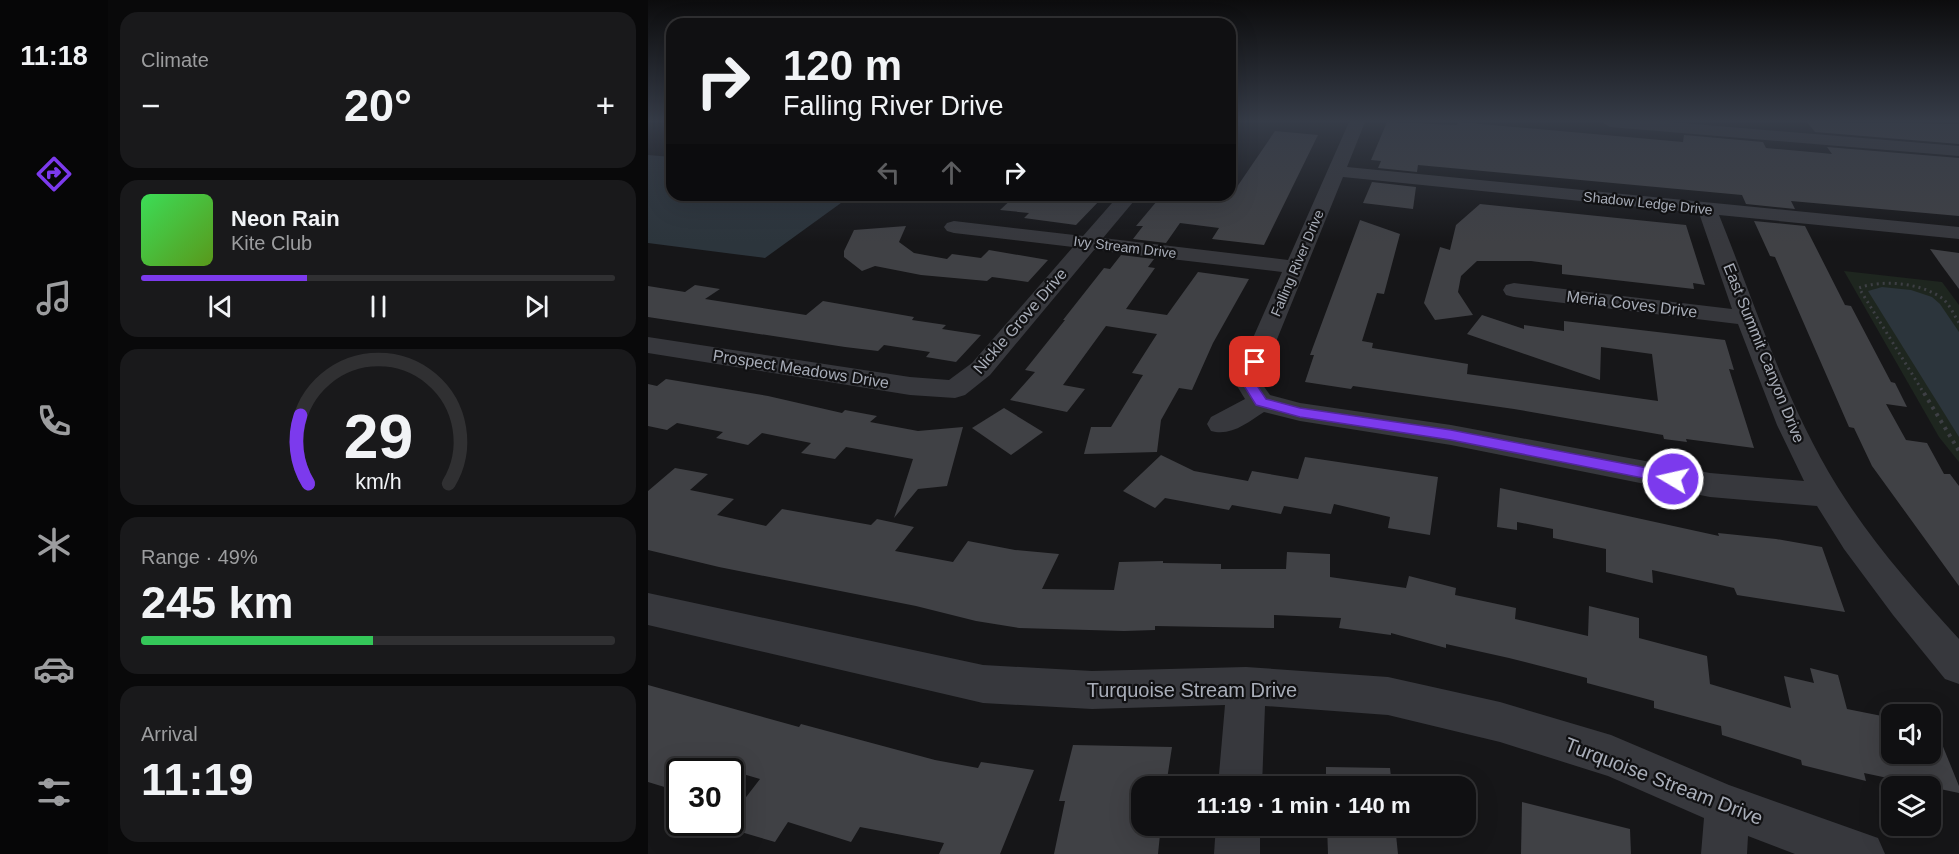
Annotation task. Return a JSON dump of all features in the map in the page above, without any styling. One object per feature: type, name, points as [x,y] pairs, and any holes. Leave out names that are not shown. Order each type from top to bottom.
[{"type":"street","name":"Falling River Drive","points":[[1261,402],[1248,381],[1341,162]]},
{"type":"street","name":"Shadow Ledge Drive","points":[[1337,171],[1959,233]]},
{"type":"street","name":"Nickle Grove Drive","points":[[955,389],[981,369],[1124,201]]},
{"type":"street","name":"East Summit Canyon Drive","points":[[1707,209],[1790,422],[1827,495],[1863,550],[1917,619],[1959,666]]},
{"type":"street","name":"Ivy Stream Drive","points":[[954,228],[1295,267]]},
{"type":"street","name":"Meria Coves Drive","points":[[1514,291],[1749,318]]},
{"type":"street","name":"Prospect Meadows Drive","points":[[648,345],[910,386],[955,389]]},
{"type":"street","points":[[1221,424],[1261,402],[1300,412],[1451,435],[1699,483],[1827,495]]},
{"type":"street","name":"Turquoise Stream Drive","points":[[648,609],[983,684],[1092,690],[1246,686],[1388,696],[1500,722],[1611,756],[1727,806],[1841,849],[1862,854]]},
{"type":"street","points":[[1241,776],[1246,686]]},
{"type":"street","points":[[1724,854],[1727,806]]},
{"type":"street","points":[[1237,854],[1238,836]]},
{"type":"path","points":[[1959,323],[1948,304],[1929,291],[1880,284],[1864,285],[1859,288],[1959,451]]},
{"type":"shaded area","points":[[648,162],[666,162],[666,201],[844,201],[765,258],[648,243]]},
{"type":"shaded area","points":[[1844,271],[1942,282],[1959,305],[1959,462],[1939,437]]},
{"type":"shaded area","points":[[1882,287],[1911,290],[1932,297],[1940,304],[1959,332],[1959,437],[1868,291]]},
{"type":"building","points":[[1254,162],[1305,162],[1264,245],[1212,239],[1219,228],[1180,223],[1166,243],[1133,239],[1143,226],[1136,226],[1157,201],[1236,201],[1236,188]]},
{"type":"building","points":[[1381,162],[1959,162],[1959,216],[1791,201],[1795,209],[1746,204],[1742,195],[1418,165],[1417,172],[1378,168]]},
{"type":"building","points":[[1372,182],[1416,187],[1413,209],[1363,203]]},
{"type":"building","points":[[1010,201],[1099,201],[1076,225],[1024,218],[1029,213],[1000,210]]},
{"type":"building","points":[[1480,204],[1686,225],[1705,285],[1693,283],[1694,289],[1562,274],[1562,265],[1531,261],[1477,261],[1461,276],[1458,292],[1473,315],[1435,320],[1424,303],[1440,247],[1450,250],[1456,225]]},
{"type":"building","points":[[1360,220],[1400,234],[1384,294],[1377,293],[1362,341],[1373,343],[1372,348],[1468,364],[1467,374],[1658,401],[1652,354],[1601,347],[1600,380],[1467,334],[1482,315],[1524,329],[1524,325],[1564,331],[1564,321],[1725,340],[1734,370],[1729,369],[1754,448],[1686,439],[1687,442],[1664,439],[1663,435],[1514,409],[1353,386],[1351,389],[1305,382],[1314,355],[1310,355]]},
{"type":"building","points":[[1754,221],[1805,226],[1845,305],[1851,306],[1891,382],[1895,383],[1907,407],[1886,404],[1906,440],[1927,443],[1944,474],[1950,474],[1959,486],[1959,586],[1872,466],[1854,428],[1849,427],[1775,257],[1770,256]]},
{"type":"building","points":[[906,226],[899,242],[914,253],[947,259],[952,254],[981,258],[989,250],[1048,260],[1028,282],[992,277],[987,281],[921,275],[875,266],[862,271],[844,257],[844,251],[854,230]]},
{"type":"building","points":[[1930,249],[1959,253],[1959,289],[1942,266]]},
{"type":"building","points":[[1121,255],[1154,259],[1148,267],[1155,268],[1126,309],[1167,315],[1198,272],[1249,279],[1213,343],[1192,390],[1179,388],[1161,420],[1157,452],[1084,454],[1091,427],[1111,427],[1143,375],[1132,373],[1157,334],[1106,326],[1063,385],[1085,389],[1067,412],[1010,400],[1035,372],[1025,370],[1065,320],[1063,320],[1104,268],[1110,269]]},
{"type":"building","points":[[695,285],[720,289],[705,299],[806,315],[823,301],[914,317],[912,320],[946,325],[942,329],[981,335],[956,362],[926,357],[930,352],[884,345],[878,351],[648,317],[648,286],[685,292]]},
{"type":"building","points":[[666,379],[768,396],[842,413],[845,410],[877,416],[870,422],[918,431],[963,427],[947,486],[918,489],[894,518],[913,459],[846,447],[835,459],[801,453],[811,443],[762,433],[748,445],[716,438],[723,432],[677,423],[667,430],[648,426],[648,384],[657,386]]},
{"type":"building","points":[[1004,408],[1043,432],[1011,455],[972,428]]},
{"type":"building","points":[[1161,455],[1194,471],[1248,481],[1252,471],[1298,479],[1305,457],[1438,477],[1430,535],[1388,528],[1390,517],[1334,504],[1331,514],[1284,506],[1281,514],[1232,505],[1229,510],[1165,498],[1155,508],[1123,491]]},
{"type":"building","points":[[675,468],[708,474],[690,490],[734,499],[717,515],[766,526],[782,509],[871,525],[877,519],[914,527],[895,551],[953,562],[968,541],[1015,550],[1059,554],[1042,589],[1114,590],[1119,562],[1163,561],[1163,563],[1221,564],[1221,569],[1286,569],[1287,552],[1330,554],[1330,577],[1406,588],[1409,576],[1456,588],[1455,595],[1516,608],[1515,619],[1588,636],[1589,606],[1639,618],[1639,638],[1707,656],[1710,684],[1791,708],[1784,676],[1814,683],[1810,668],[1838,675],[1847,709],[1881,716],[1881,764],[1941,764],[1941,742],[1959,786],[1959,793],[1941,789],[1941,776],[1881,777],[1864,773],[1866,781],[1802,765],[1801,760],[1722,735],[1721,726],[1654,708],[1654,701],[1587,683],[1587,678],[1446,644],[1446,648],[1391,633],[1391,635],[1339,628],[1341,618],[1274,615],[1274,628],[1155,626],[1155,630],[1124,631],[1019,628],[719,567],[648,550],[648,491]]},
{"type":"building","points":[[1500,488],[1719,536],[1718,533],[1822,547],[1845,612],[1737,595],[1734,588],[1652,570],[1653,583],[1606,572],[1606,549],[1553,538],[1553,529],[1517,522],[1517,530],[1497,527]]},
{"type":"building","points":[[648,685],[799,727],[801,724],[935,760],[978,768],[981,762],[1034,770],[1000,854],[939,854],[944,843],[860,827],[851,842],[788,822],[775,842],[744,833],[744,800],[760,779],[744,774],[744,758],[666,758],[666,787],[648,782]]},
{"type":"building","points":[[1073,745],[1172,747],[1168,776],[1131,776],[1131,836],[1160,836],[1158,854],[1054,854],[1065,801],[1059,801]]},
{"type":"building","points":[[1326,767],[1390,768],[1391,776],[1326,776]]},
{"type":"building","points":[[1522,802],[1630,829],[1631,854],[1521,854]]},
{"type":"building","points":[[1327,836],[1396,836],[1398,854],[1328,854]]},
{"type":"route","points":[[1255,362],[1248,381],[1261,402],[1300,412],[1451,435],[1673,479]]}]
